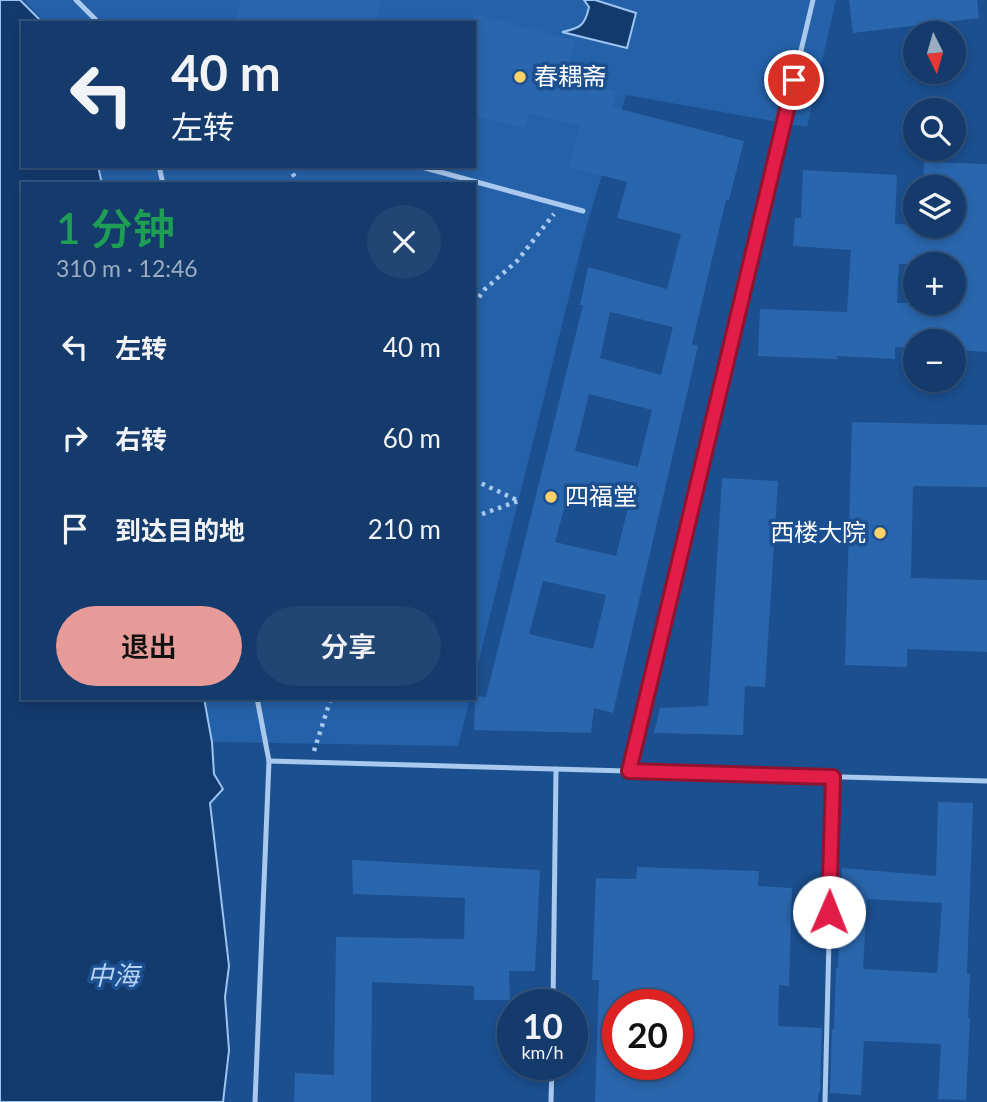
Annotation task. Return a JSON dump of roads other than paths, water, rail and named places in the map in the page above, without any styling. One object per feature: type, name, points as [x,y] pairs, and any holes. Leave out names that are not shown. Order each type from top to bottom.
[{"type":"lane","points":[[75,0],[97,21]]},
{"type":"lane","points":[[629,771],[813,0]]},
{"type":"lane","points":[[425,168],[583,211]]},
{"type":"lane","points":[[255,1102],[269,761],[257,700]]},
{"type":"lane","points":[[269,761],[987,781]]},
{"type":"lane","points":[[553,989],[556,769]]},
{"type":"lane","points":[[825,1102],[833,777]]},
{"type":"lane","points":[[551,1102],[552,1080]]},
{"type":"water","name":"中海","points":[[0,0],[20,0],[41,21],[21,21],[21,168],[98,168],[102,182],[21,182],[21,700],[204,700],[212,742],[214,774],[223,789],[210,803],[229,966],[225,997],[229,1050],[223,1102],[0,1102]]},
{"type":"water","points":[[584,0],[595,0],[636,13],[627,48],[562,32],[577,27],[586,18],[589,7]]},
{"type":"place","name":"春耦斋","points":[[520,77]]},
{"type":"place","name":"四福堂","points":[[551,497]]},
{"type":"place","name":"西楼大院","points":[[880,533]]}]
